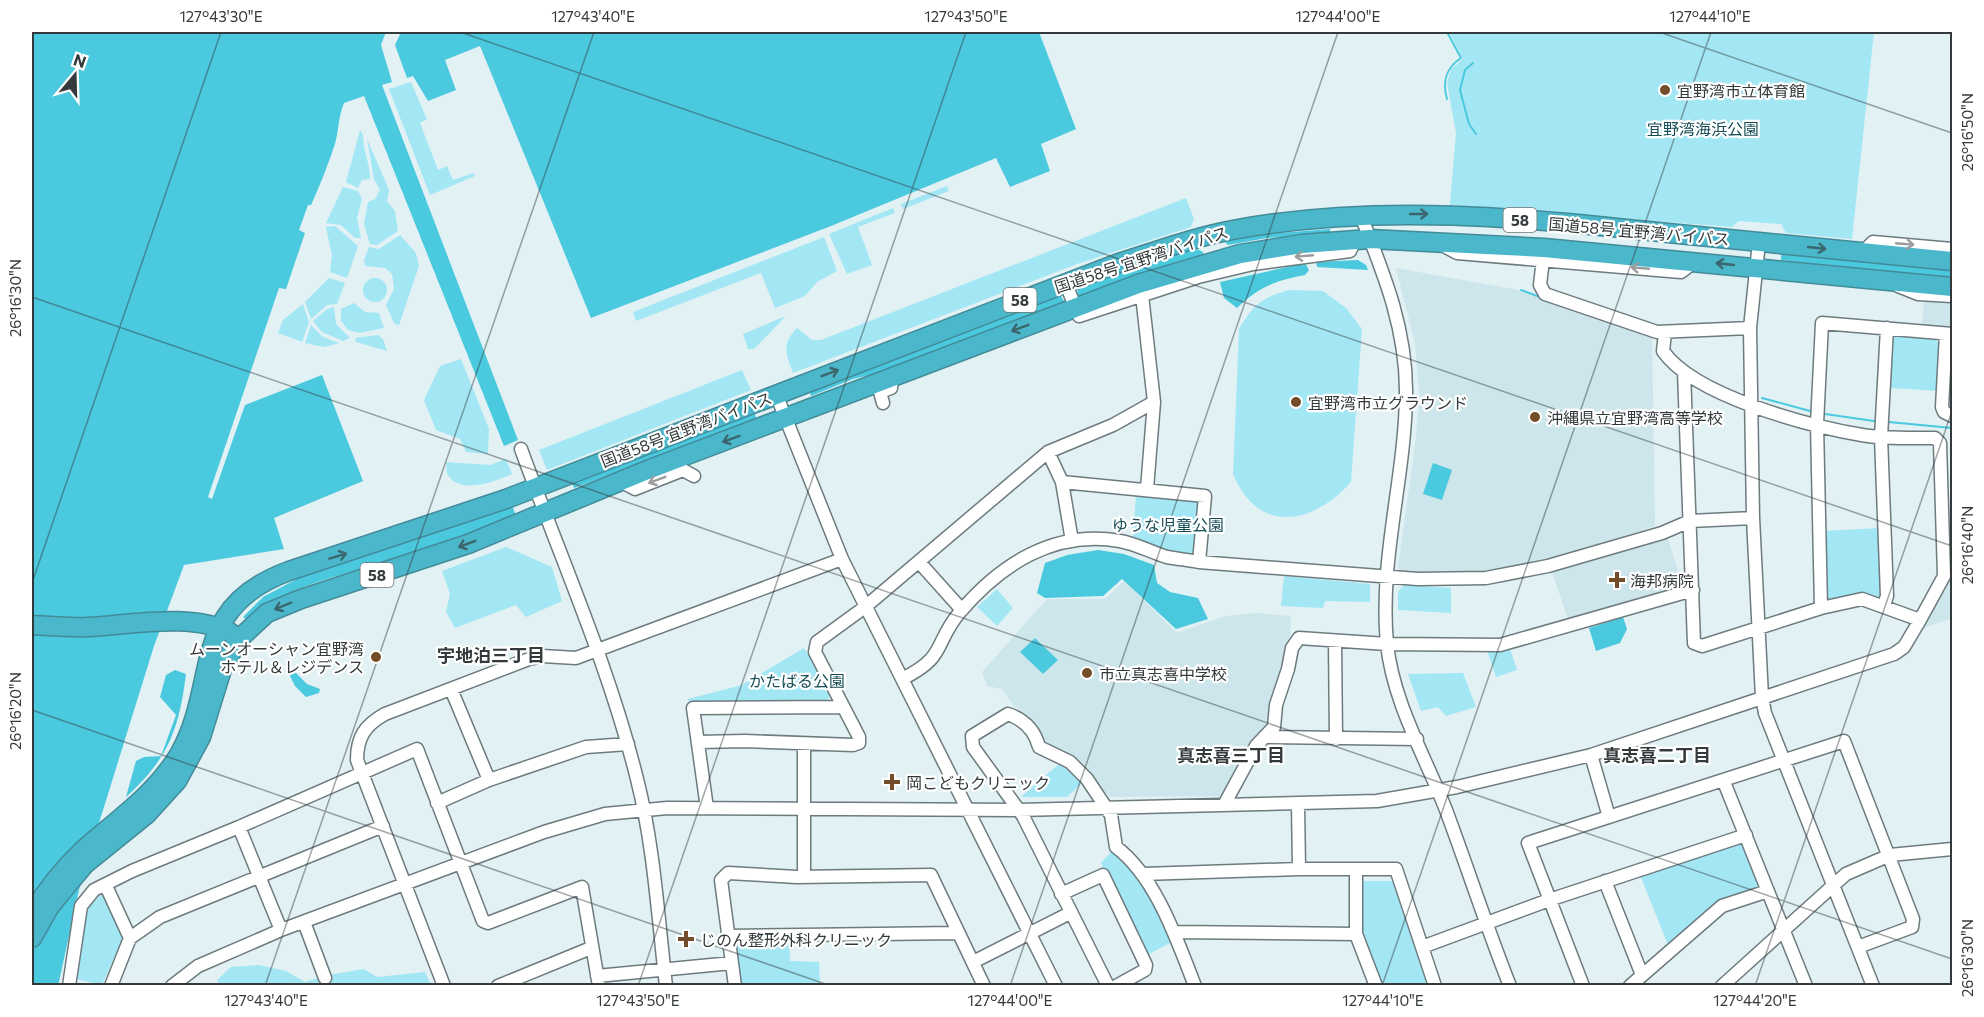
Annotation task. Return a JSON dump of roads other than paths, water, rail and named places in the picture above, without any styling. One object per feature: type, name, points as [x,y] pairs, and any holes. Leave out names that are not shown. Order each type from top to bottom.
[{"type":"highway","name":"国道58号 宜野湾バイパス","points":[[220,627],[247,594],[271,578],[442,521],[535,487],[1065,282],[1209,235],[1269,224],[1360,216],[1437,214],[1953,261]]},
{"type":"highway","name":"国道58号 宜野湾バイパス","points":[[240,638],[259,619],[286,604],[412,564],[620,481],[1074,307],[1217,259],[1272,248],[1362,240],[1433,241],[1695,261],[1953,286]]},
{"type":"highway","points":[[32,625],[84,627],[178,622],[205,623],[220,627],[240,638]]},
{"type":"highway","name":"58","points":[[32,914],[64,869],[154,788],[182,749],[193,724],[206,661],[220,627]]},
{"type":"highway","name":"58","points":[[32,938],[61,891],[96,854],[154,806],[183,772],[201,737],[218,679],[240,638]]},
{"type":"street","points":[[1360,216],[1362,240],[1392,297],[1401,328],[1405,374],[1402,447],[1385,577],[1387,644],[1397,689],[1510,986]]},
{"type":"street","points":[[1065,282],[1078,316],[1142,295],[1253,264],[1350,251],[1362,240]]},
{"type":"street","points":[[1433,241],[1457,253],[1681,272],[1695,261]]},
{"type":"street","points":[[1759,242],[1750,328],[1753,518],[1762,697],[1873,986]]},
{"type":"street","points":[[1863,252],[1873,242],[1953,249]]},
{"type":"street","points":[[1543,259],[1540,285],[1545,294],[1665,333],[1750,328]]},
{"type":"street","points":[[1885,280],[1918,294],[1953,297]]},
{"type":"street","points":[[1142,295],[1154,402],[1147,489]]},
{"type":"street","points":[[1821,608],[1817,424],[1822,323],[1949,334],[1942,407],[1944,412],[1953,416]]},
{"type":"street","points":[[1884,605],[1887,596],[1881,437],[1887,328]]},
{"type":"street","points":[[172,986],[198,966],[281,930],[462,865],[580,819],[644,809],[967,808],[1018,810],[1377,801],[1437,790],[1591,755],[1894,654],[1904,647],[1944,576],[1940,443],[1935,438],[1862,435],[1751,406],[1684,372],[1663,351],[1665,333]]},
{"type":"street","points":[[1684,372],[1694,643],[1702,646],[1821,608],[1862,599],[1884,605],[1920,620]]},
{"type":"street","points":[[883,403],[880,392],[891,388],[892,376]]},
{"type":"street","points":[[776,394],[842,559],[1056,986]]},
{"type":"street","points":[[698,742],[757,741],[853,745],[859,743],[859,737],[814,646],[865,607],[1048,452],[1113,425],[1154,402]]},
{"type":"street","points":[[522,449],[598,649],[628,744],[644,809],[666,986]]},
{"type":"street","points":[[1048,452],[1062,482],[1072,541]]},
{"type":"street","points":[[620,481],[635,489],[683,470],[694,476]]},
{"type":"street","points":[[1062,482],[1205,496],[1199,562]]},
{"type":"street","points":[[902,679],[923,669],[936,656],[962,610],[999,574],[1024,555],[1072,541],[1098,538],[1119,540],[1167,557],[1199,562],[1385,577],[1486,578],[1523,573],[1662,533],[1690,521],[1753,518]]},
{"type":"street","points":[[444,986],[357,760],[357,744],[363,731],[373,721],[529,659],[542,656],[576,658],[842,559]]},
{"type":"street","points":[[919,562],[962,610]]},
{"type":"street","points":[[1224,805],[1250,756],[1274,727],[1276,705],[1288,669],[1292,648],[1299,638],[1387,644],[1500,645],[1693,590]]},
{"type":"street","points":[[1335,641],[1336,739]]},
{"type":"street","points":[[451,689],[489,780]]},
{"type":"street","points":[[707,808],[693,708],[843,707]]},
{"type":"street","points":[[1108,986],[1018,810],[1000,781],[973,747],[972,736],[1008,714],[1021,718],[1036,737],[1039,747],[1070,762],[1087,779],[1107,808],[1116,847],[1129,856],[1143,874],[1174,932],[1195,986]]},
{"type":"street","points":[[1264,737],[1416,739]]},
{"type":"street","points":[[1583,986],[1528,843],[1724,782],[1784,759],[1844,741],[1913,919],[1912,927],[1858,947]]},
{"type":"street","points":[[437,803],[489,780],[586,747],[628,744]]},
{"type":"street","points":[[804,744],[804,876]]},
{"type":"street","points":[[69,986],[81,906],[94,890],[132,871],[417,750],[483,921],[488,923],[582,887],[598,981],[664,969],[732,963]]},
{"type":"street","points":[[1591,755],[1609,817]]},
{"type":"street","points":[[1724,782],[1806,986]]},
{"type":"street","points":[[1298,804],[1299,869]]},
{"type":"street","points":[[111,986],[130,938],[160,917],[382,826]]},
{"type":"street","points":[[239,827],[281,930]]},
{"type":"street","points":[[1422,947],[1550,900],[1746,835]]},
{"type":"street","points":[[1722,986],[1846,874],[1890,855],[1953,849]]},
{"type":"street","points":[[1143,874],[1299,869],[1396,869],[1435,986]]},
{"type":"street","points":[[1356,869],[1356,934],[1376,986]]},
{"type":"street","points":[[735,986],[721,880],[728,873],[804,876],[931,875],[956,933],[984,986]]},
{"type":"street","points":[[1061,894],[1102,875],[1146,965],[1145,970],[1116,986]]},
{"type":"street","points":[[1605,881],[1642,975]]},
{"type":"street","points":[[106,885],[130,938]]},
{"type":"street","points":[[1630,986],[1722,906],[1768,891]]},
{"type":"street","points":[[973,962],[1070,913]]},
{"type":"street","points":[[304,922],[325,978]]},
{"type":"street","points":[[1174,932],[1356,934]]},
{"type":"street","points":[[729,936],[956,933]]},
{"type":"street","points":[[498,986],[591,948]]},
{"type":"waterway","points":[[1447,32],[1461,58],[1446,76],[1447,99]]},
{"type":"waterway","points":[[1473,63],[1465,70],[1460,90],[1469,124],[1476,134]]},
{"type":"waterway","points":[[1521,290],[1540,297]]},
{"type":"waterway","points":[[1762,398],[1810,411]]},
{"type":"waterway","points":[[1825,414],[1874,421]]},
{"type":"waterway","points":[[1889,422],[1952,428]]},
{"type":"place","name":"宜野湾市立体育館","points":[[1665,90]]},
{"type":"place","name":"宜野湾市立グラウンド","points":[[1296,402]]},
{"type":"place","name":"沖縄県立宜野湾高等学校","points":[[1535,417]]},
{"type":"place","name":"海邦病院","points":[[1617,580]]},
{"type":"place","name":"ムーンオーシャン宜野湾 ホテル＆レジデンス","points":[[376,657]]},
{"type":"place","name":"市立真志喜中学校","points":[[1087,673]]},
{"type":"place","name":"岡こどもクリニック","points":[[892,782]]},
{"type":"place","name":"じのん整形外科クリニック","points":[[686,939]]},
{"type":"district","name":"宇地泊三丁目","points":[[491,655]]},
{"type":"district","name":"真志喜三丁目","points":[[1231,755]]},
{"type":"district","name":"真志喜二丁目","points":[[1657,755]]},
{"type":"park label","name":"宜野湾海浜公園","points":[[1703,128]]},
{"type":"park label","name":"ゆうな児童公園","points":[[1168,524]]},
{"type":"park label","name":"かたばる公園","points":[[797,680]]}]
